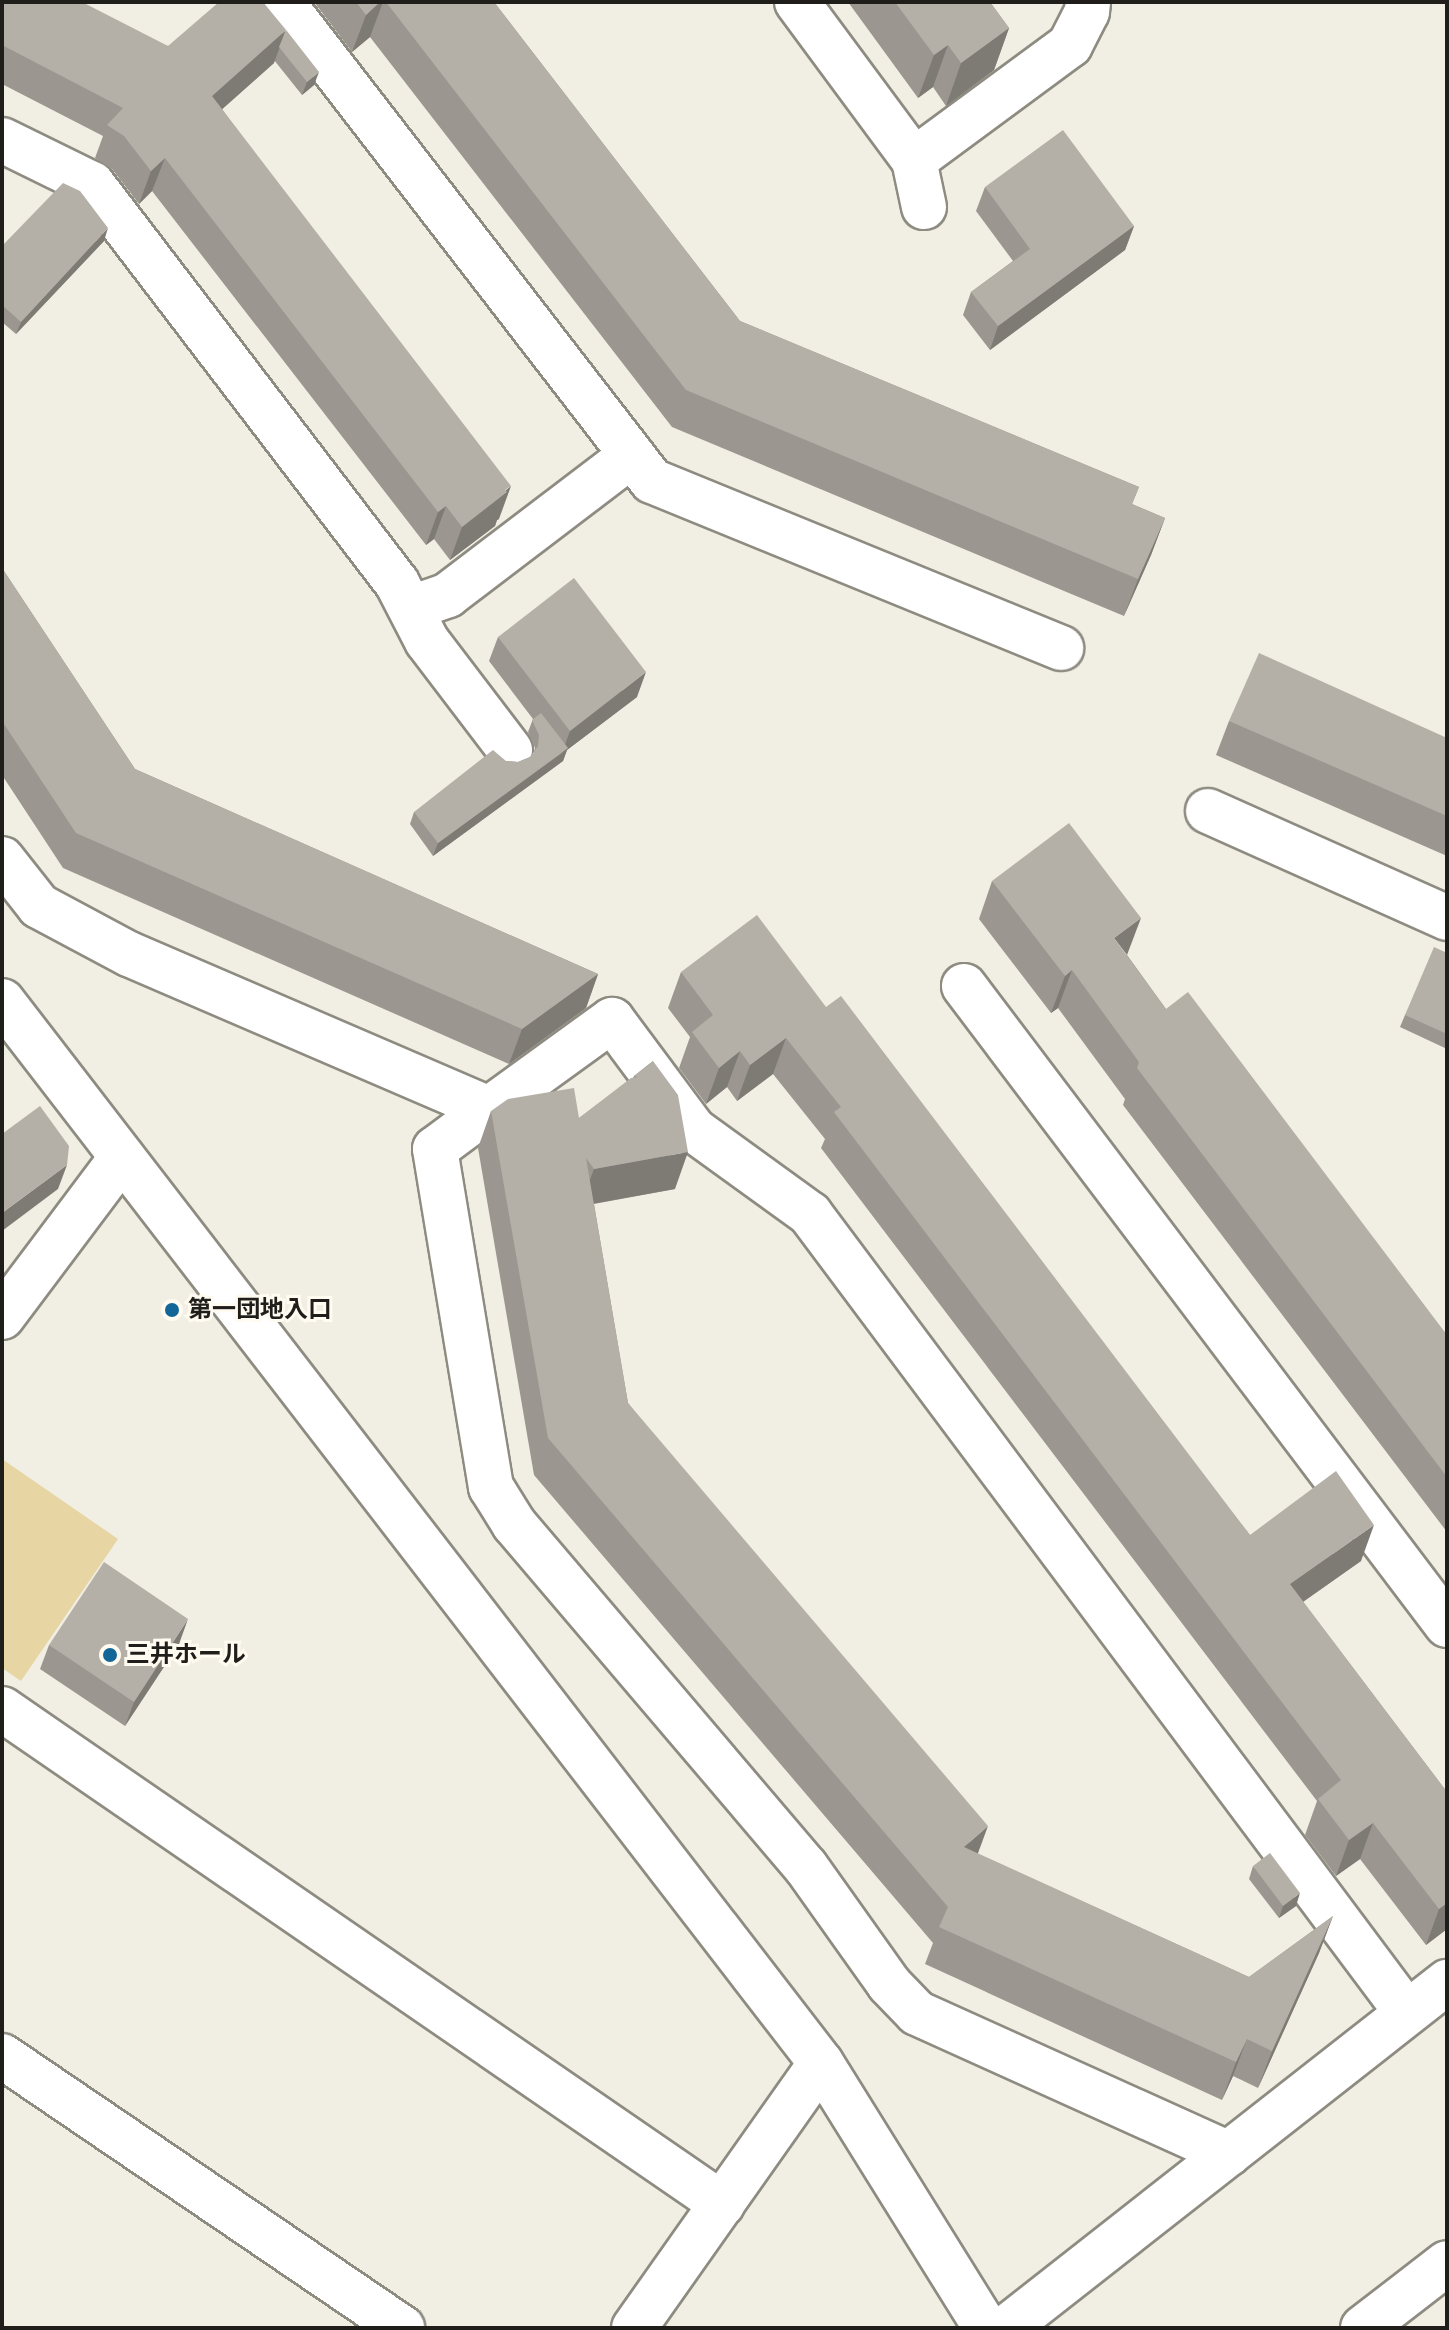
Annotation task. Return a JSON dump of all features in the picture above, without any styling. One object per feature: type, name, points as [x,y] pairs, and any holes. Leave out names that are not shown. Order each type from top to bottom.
[{"type":"street","points":[[282,2],[652,481],[1061,648]]},
{"type":"street","points":[[797,2],[914,160],[924,207]]},
{"type":"street","points":[[914,160],[1070,45],[1087,12],[1088,2]]},
{"type":"street","points":[[2,140],[92,184],[397,583],[427,641],[510,750]]},
{"type":"street","points":[[411,608],[448,595],[632,455]]},
{"type":"street","points":[[1208,811],[1447,918]]},
{"type":"street","points":[[2,859],[18,884],[39,906],[115,947],[489,1109]]},
{"type":"street","points":[[964,986],[1447,1625]]},
{"type":"street","points":[[2,1001],[821,2063],[986,2328]]},
{"type":"street","points":[[1229,2154],[917,2013],[889,1984],[806,1867],[514,1524],[491,1487],[435,1149],[612,1020],[694,1130],[810,1214],[1407,2013]]},
{"type":"street","points":[[2,1317],[122,1157]]},
{"type":"street","points":[[2,1709],[722,2204]]},
{"type":"street","points":[[1006,2328],[1447,1982]]},
{"type":"street","points":[[2,2056],[402,2328]]},
{"type":"street","points":[[634,2328],[821,2063]]},
{"type":"street","points":[[1363,2328],[1447,2263]]},
{"type":"shaded area","points":[[2,1459],[118,1539],[21,1681],[2,1668]]},
{"type":"building","points":[[2,2],[82,2],[168,46],[219,2],[263,2],[286,30],[212,96],[511,486],[505,490],[507,492],[462,527],[446,506],[438,512],[165,158],[151,171],[124,136],[107,125],[123,108],[2,45]]},
{"type":"building","points":[[356,2],[380,2],[366,15]]},
{"type":"building","points":[[386,2],[494,2],[740,321],[1139,487],[1132,504],[1165,518],[1138,579],[686,390]]},
{"type":"building","points":[[895,2],[990,2],[1009,28],[961,63],[948,45],[934,55]]},
{"type":"building","points":[[276,17],[319,72],[307,82],[279,47],[286,30]]},
{"type":"building","points":[[1063,130],[1134,226],[998,326],[971,292],[1030,249],[985,187]]},
{"type":"building","points":[[63,183],[80,191],[108,228],[21,322],[2,305],[2,246]]},
{"type":"building","points":[[2,568],[135,769],[598,974],[522,1029],[76,833],[2,721]]},
{"type":"building","points":[[574,578],[646,672],[570,731],[498,637]]},
{"type":"building","points":[[1259,653],[1447,738],[1447,816],[1229,721]]},
{"type":"building","points":[[541,713],[568,748],[438,843],[414,812],[493,750],[506,761],[518,762],[530,757],[538,746],[539,735],[532,720]]},
{"type":"building","points":[[1069,823],[1141,918],[1114,938],[1166,1009],[1188,992],[1447,1335],[1447,1477],[1137,1068],[1139,1062],[1072,970],[1065,976],[992,881]]},
{"type":"building","points":[[757,915],[826,1007],[841,996],[1250,1535],[1336,1471],[1374,1525],[1290,1584],[1447,1792],[1447,1903],[1439,1909],[1373,1823],[1349,1840],[1318,1799],[1341,1780],[834,1112],[841,1107],[786,1038],[750,1065],[740,1051],[719,1068],[692,1032],[713,1015],[681,972]]},
{"type":"building","points":[[1434,947],[1447,953],[1447,1034],[1405,1015]]},
{"type":"building","points":[[653,1061],[678,1095],[688,1152],[594,1169],[586,1158],[628,1403],[988,1826],[964,1847],[1249,1977],[1333,1916],[1272,2051],[1247,2039],[1236,2062],[939,1927],[948,1907],[548,1438],[491,1111],[508,1099],[574,1088],[579,1118],[631,1078],[638,1077],[634,1076]]},
{"type":"building","points":[[40,1106],[69,1146],[67,1165],[2,1213],[2,1134]]},
{"type":"building","points":[[104,1562],[188,1619],[134,1702],[49,1645]]},
{"type":"building","points":[[1270,1853],[1300,1893],[1283,1906],[1253,1866]]},
{"type":"place","name":"第一団地入口","points":[[172,1310]]},
{"type":"place","name":"三井ホール","points":[[110,1655]]}]
